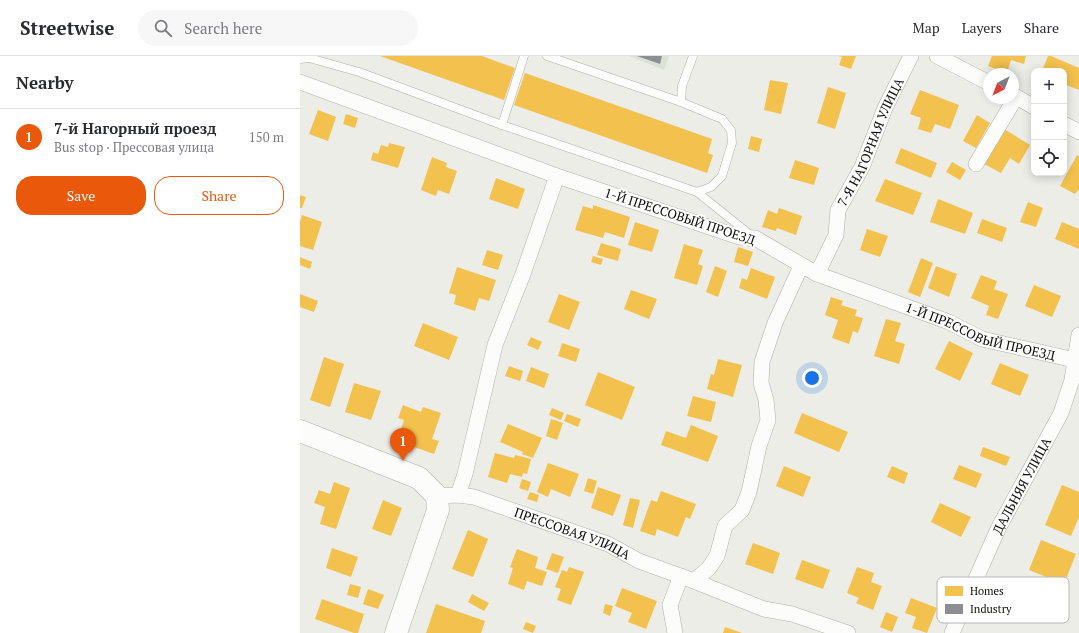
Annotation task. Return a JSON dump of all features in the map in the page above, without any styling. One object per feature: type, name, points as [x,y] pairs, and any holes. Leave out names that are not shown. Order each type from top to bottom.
[{"type":"street","name":"7-Я НАГОРНАЯ УЛИЦА","points":[[817,274],[836,235],[838,210],[862,166],[885,108],[911,56]]},
{"type":"street","points":[[937,56],[983,80]]},
{"type":"street","name":"1-Й ПРЕССОВЫЙ ПРОЕЗД","points":[[300,82],[557,176],[739,237],[755,238],[817,274],[949,322],[982,339],[1077,361]]},
{"type":"street","points":[[1019,99],[1031,105]]},
{"type":"street","points":[[976,164],[1010,104]]},
{"type":"street","points":[[1067,126],[1079,132]]},
{"type":"street","points":[[396,633],[438,510],[447,495],[465,474],[496,346],[557,176]]},
{"type":"street","points":[[675,633],[670,605],[688,578],[709,568],[717,556],[726,526],[742,510],[749,492],[759,446],[768,420],[766,400],[761,383],[762,362],[775,323],[801,266]]},
{"type":"street","name":"ДАЛЬНЯЯ УЛИЦА","points":[[977,577],[998,530],[1061,412],[1077,361],[1079,336]]},
{"type":"street","points":[[300,431],[419,478],[447,495]]},
{"type":"street","name":"ПРЕССОВАЯ УЛИЦА","points":[[447,495],[474,497],[608,544],[639,561],[688,578],[764,609],[792,614],[848,633]]},
{"type":"street","name":"ДАЛЬНЯЯ УЛИЦА","points":[[952,633],[956,623]]},
{"type":"lane","points":[[502,125],[524,56]]},
{"type":"lane","points":[[547,56],[681,102],[722,120],[731,130],[732,144],[722,176],[711,188],[697,192]]},
{"type":"lane","points":[[681,102],[682,86],[693,56]]},
{"type":"lane","points":[[300,59],[310,57],[359,72],[502,125],[697,192],[755,238]]},
{"type":"shaded area","points":[[629,56],[669,56],[664,70]]},
{"type":"building: Homes","points":[[380,56],[482,56],[515,68],[504,100]]},
{"type":"building: Homes","points":[[838,56],[856,56],[851,69],[839,65],[842,57]]},
{"type":"building: Homes","points":[[992,56],[1026,56],[1024,64],[1011,60],[1009,68],[993,68],[988,66]]},
{"type":"building: Homes","points":[[1048,56],[1051,56],[1079,68],[1079,90],[1067,85],[1067,68],[1043,68]]},
{"type":"building: Homes","points":[[525,73],[712,139],[708,153],[713,155],[707,173],[514,105]]},
{"type":"building: Homes","points":[[770,80],[788,83],[781,114],[764,110]]},
{"type":"building: Homes","points":[[828,87],[846,93],[835,129],[817,123]]},
{"type":"building: Homes","points":[[920,90],[959,105],[950,129],[935,124],[931,133],[918,129],[921,118],[910,114]]},
{"type":"building: Homes","points":[[318,110],[336,117],[328,141],[309,134]]},
{"type":"building: Homes","points":[[346,114],[358,118],[355,128],[343,124]]},
{"type":"building: Homes","points":[[977,115],[990,123],[976,148],[963,141]]},
{"type":"building: Homes","points":[[1004,129],[1030,145],[1019,164],[1010,158],[1001,173],[984,164]]},
{"type":"building: Homes","points":[[751,136],[762,139],[759,152],[748,149]]},
{"type":"building: Homes","points":[[389,143],[405,147],[398,168],[371,160],[373,152],[378,154],[381,145],[388,147]]},
{"type":"building: Homes","points":[[901,148],[937,163],[931,178],[895,163]]},
{"type":"building: Homes","points":[[1077,155],[1079,156],[1079,191],[1078,190],[1075,194],[1060,186],[1065,176],[1067,176]]},
{"type":"building: Homes","points":[[432,157],[447,163],[446,167],[457,171],[449,194],[438,190],[436,196],[421,190]]},
{"type":"building: Homes","points":[[795,160],[819,168],[814,185],[789,178]]},
{"type":"building: Homes","points":[[952,162],[966,170],[960,180],[946,172]]},
{"type":"building: Homes","points":[[496,178],[525,189],[518,209],[489,199]]},
{"type":"building: Homes","points":[[885,179],[922,193],[913,215],[875,201]]},
{"type":"building: Homes","points":[[300,195],[306,197],[302,208],[300,208]]},
{"type":"building: Homes","points":[[938,199],[973,213],[965,234],[930,222]]},
{"type":"building: Homes","points":[[1028,202],[1043,208],[1036,227],[1020,222]]},
{"type":"building: Homes","points":[[593,205],[630,217],[624,238],[605,232],[603,238],[575,230],[583,206],[593,209]]},
{"type":"building: Homes","points":[[779,208],[802,216],[796,235],[777,228],[776,231],[762,227],[768,210],[777,214]]},
{"type":"building: Homes","points":[[302,215],[322,222],[313,250],[300,246],[300,222]]},
{"type":"building: Homes","points":[[982,219],[1007,228],[1002,242],[977,233]]},
{"type":"building: Homes","points":[[635,222],[659,230],[652,252],[628,245]]},
{"type":"building: Homes","points":[[1062,222],[1079,229],[1079,249],[1055,239]]},
{"type":"building: Homes","points":[[867,229],[888,236],[880,257],[860,250]]},
{"type":"building: Homes","points":[[601,243],[621,249],[618,261],[597,255]]},
{"type":"building: Homes","points":[[684,244],[703,250],[698,264],[703,266],[697,285],[674,278]]},
{"type":"building: Homes","points":[[738,247],[753,252],[748,266],[734,262]]},
{"type":"building: Homes","points":[[487,250],[503,255],[498,270],[482,265]]},
{"type":"building: Homes","points":[[593,256],[603,259],[601,265],[591,262]]},
{"type":"building: Homes","points":[[300,257],[312,262],[310,269],[300,265]]},
{"type":"building: Homes","points":[[921,258],[933,263],[920,297],[908,292]]},
{"type":"building: Homes","points":[[715,266],[727,271],[718,297],[706,292]]},
{"type":"building: Homes","points":[[936,266],[957,274],[949,297],[928,288]]},
{"type":"building: Homes","points":[[457,267],[496,280],[489,301],[479,298],[475,311],[454,304],[456,295],[449,293]]},
{"type":"building: Homes","points":[[751,268],[775,277],[767,299],[739,288],[742,278],[747,280]]},
{"type":"building: Homes","points":[[981,275],[997,281],[994,289],[1008,294],[998,319],[986,315],[989,306],[971,298]]},
{"type":"building: Homes","points":[[1034,285],[1061,296],[1052,317],[1025,306]]},
{"type":"building: Homes","points":[[631,290],[657,299],[649,319],[624,309]]},
{"type":"building: Homes","points":[[300,294],[318,301],[314,312],[300,307]]},
{"type":"building: Homes","points":[[559,294],[580,302],[569,330],[548,322]]},
{"type":"building: Homes","points":[[831,297],[843,301],[841,305],[857,310],[855,316],[863,318],[858,333],[853,331],[849,344],[832,338],[838,320],[825,315]]},
{"type":"building: Homes","points":[[886,319],[901,323],[895,341],[905,344],[899,364],[874,356]]},
{"type":"building: Homes","points":[[423,323],[458,337],[449,360],[414,346]]},
{"type":"building: Homes","points":[[531,337],[542,342],[538,350],[527,345]]},
{"type":"building: Homes","points":[[949,341],[973,353],[960,381],[935,369]]},
{"type":"building: Homes","points":[[562,343],[580,349],[576,362],[558,356]]},
{"type":"building: Homes","points":[[324,357],[344,364],[330,407],[310,400]]},
{"type":"building: Homes","points":[[718,359],[742,365],[733,397],[707,389],[711,374],[714,375]]},
{"type":"building: Homes","points":[[1000,363],[1029,375],[1020,396],[991,384]]},
{"type":"building: Homes","points":[[509,366],[523,371],[520,381],[505,376]]},
{"type":"building: Homes","points":[[531,367],[549,374],[544,388],[526,381]]},
{"type":"building: Homes","points":[[598,372],[635,387],[622,420],[585,405]]},
{"type":"building: Homes","points":[[354,383],[381,391],[371,420],[345,412]]},
{"type":"building: Homes","points":[[693,396],[716,402],[711,422],[687,416]]},
{"type":"building: Homes","points":[[403,405],[421,412],[423,407],[441,413],[432,439],[439,441],[434,454],[397,441],[404,420],[398,418]]},
{"type":"building: Homes","points":[[552,408],[564,413],[561,420],[549,415]]},
{"type":"building: Homes","points":[[802,413],[848,432],[839,452],[794,433]]},
{"type":"building: Homes","points":[[567,414],[581,419],[578,427],[564,421]]},
{"type":"building: Homes","points":[[551,419],[563,423],[557,440],[546,436]]},
{"type":"building: Homes","points":[[508,424],[542,438],[533,458],[500,442]]},
{"type":"building: Homes","points":[[691,425],[718,436],[708,462],[661,445],[666,431],[686,438]]},
{"type":"building: Homes","points":[[983,447],[1010,457],[1006,466],[980,456]]},
{"type":"building: Homes","points":[[495,453],[514,458],[515,455],[531,459],[527,474],[523,473],[522,477],[510,474],[507,483],[488,477]]},
{"type":"building: Homes","points":[[548,463],[579,474],[570,497],[551,489],[548,497],[537,492]]},
{"type":"building: Homes","points":[[959,465],[982,474],[976,488],[953,479]]},
{"type":"building: Homes","points":[[784,466],[811,477],[803,497],[776,486]]},
{"type":"building: Homes","points":[[892,466],[908,473],[904,484],[887,477]]},
{"type":"building: Homes","points":[[588,478],[597,481],[593,494],[584,491]]},
{"type":"building: Homes","points":[[522,479],[531,482],[528,491],[519,488]]},
{"type":"building: Homes","points":[[334,482],[350,488],[336,529],[320,524],[325,507],[314,503],[319,490],[330,494]]},
{"type":"building: Homes","points":[[1062,485],[1079,492],[1079,517],[1071,536],[1045,525]]},
{"type":"building: Homes","points":[[598,487],[621,495],[613,516],[591,508]]},
{"type":"building: Homes","points":[[661,491],[696,504],[690,519],[686,517],[678,537],[657,529],[655,536],[640,531],[651,500],[657,502]]},
{"type":"building: Homes","points":[[530,492],[539,495],[537,502],[527,499]]},
{"type":"building: Homes","points":[[630,498],[640,500],[633,528],[623,525]]},
{"type":"building: Homes","points":[[383,500],[402,508],[391,536],[372,529]]},
{"type":"building: Homes","points":[[940,503],[971,517],[961,537],[931,522]]},
{"type":"building: Homes","points":[[468,530],[488,539],[473,577],[452,569]]},
{"type":"building: Homes","points":[[1041,540],[1076,554],[1067,577],[1046,577],[1029,570]]},
{"type":"building: Homes","points":[[753,543],[780,553],[773,574],[745,564]]},
{"type":"building: Homes","points":[[332,548],[358,557],[351,577],[326,568]]},
{"type":"building: Homes","points":[[517,549],[538,557],[535,568],[547,572],[542,586],[527,581],[524,590],[508,584],[513,568],[510,567]]},
{"type":"building: Homes","points":[[552,553],[564,557],[558,573],[546,569]]},
{"type":"building: Homes","points":[[802,560],[830,570],[823,589],[795,579]]},
{"type":"building: Homes","points":[[569,567],[584,572],[571,605],[557,600],[561,589],[555,587],[562,570],[567,572]]},
{"type":"building: Homes","points":[[857,567],[874,573],[871,582],[882,586],[873,610],[856,603],[859,598],[847,593]]},
{"type":"building: Homes","points":[[350,584],[361,587],[358,598],[347,595]]},
{"type":"building: Homes","points":[[622,588],[657,601],[646,629],[628,622],[632,613],[615,606]]},
{"type":"building: Homes","points":[[368,589],[384,595],[378,609],[363,604]]},
{"type":"building: Homes","points":[[472,594],[489,603],[484,611],[468,602]]},
{"type":"building: Homes","points":[[911,598],[937,608],[927,633],[912,628],[916,617],[905,613]]},
{"type":"building: Homes","points":[[322,599],[364,614],[358,633],[354,633],[315,619]]},
{"type":"building: Homes","points":[[436,604],[485,621],[481,633],[426,633]]},
{"type":"building: Homes","points":[[605,604],[613,606],[610,616],[603,613]]},
{"type":"building: Homes","points":[[886,612],[898,617],[892,632],[880,627]]},
{"type":"building: Homes","points":[[526,622],[536,626],[533,633],[523,629]]},
{"type":"building: Homes","points":[[725,627],[742,633],[723,633]]},
{"type":"building: Industry","points":[[637,56],[662,56],[660,64]]},
{"type":"place","name":"7-й Нагорный проезд","points":[[403,461]]}]
